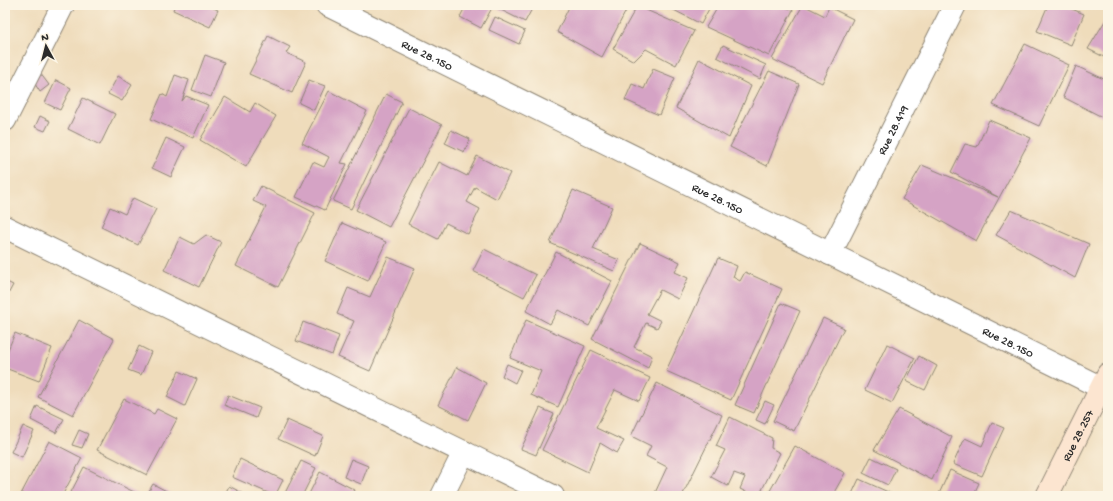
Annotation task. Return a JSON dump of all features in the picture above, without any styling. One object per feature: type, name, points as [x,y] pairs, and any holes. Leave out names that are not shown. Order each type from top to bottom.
[{"type":"street","points":[[5,120],[63,5]]},
{"type":"street","name":"Rue 28.150","points":[[327,5],[830,254],[1106,384]]},
{"type":"street","name":"Rue 28.419","points":[[830,254],[955,5]]},
{"type":"street","points":[[5,227],[554,496]]},
{"type":"street","name":"Rue 28.257","points":[[1047,496],[1106,384]]},
{"type":"street","points":[[442,496],[464,452]]},
{"type":"building","points":[[175,5],[207,5],[218,10],[210,27],[173,10]]},
{"type":"building","points":[[466,5],[534,5],[525,22],[493,6],[481,28],[460,17]]},
{"type":"building","points":[[570,5],[629,5],[602,57],[557,32]]},
{"type":"building","points":[[664,5],[711,5],[701,24]]},
{"type":"building","points":[[719,5],[781,5],[793,10],[769,56],[706,27]]},
{"type":"building","points":[[803,5],[825,16],[829,7],[853,19],[822,83],[772,59]]},
{"type":"building","points":[[1048,5],[1062,5],[1084,14],[1071,45],[1037,31]]},
{"type":"building","points":[[637,6],[694,31],[676,65],[646,49],[634,61],[613,49]]},
{"type":"building","points":[[1108,16],[1108,59],[1088,49]]},
{"type":"building","points":[[495,17],[525,31],[519,44],[489,30]]},
{"type":"building","points":[[268,36],[290,47],[286,53],[306,62],[292,93],[249,74]]},
{"type":"building","points":[[1025,44],[1069,65],[1039,126],[993,105]]},
{"type":"building","points":[[723,45],[766,65],[760,79],[717,57]]},
{"type":"building","points":[[205,55],[224,62],[211,97],[192,90]]},
{"type":"building","points":[[699,59],[751,86],[729,138],[676,108]]},
{"type":"building","points":[[1076,66],[1108,81],[1108,120],[1063,97]]},
{"type":"building","points":[[37,69],[49,85],[40,92],[30,76]]},
{"type":"building","points":[[653,69],[675,78],[659,115],[625,100],[632,84],[644,89]]},
{"type":"building","points":[[769,71],[799,84],[767,166],[730,147]]},
{"type":"building","points":[[175,75],[189,80],[182,101],[186,96],[208,105],[193,138],[151,119],[162,94],[167,97]]},
{"type":"building","points":[[118,76],[132,85],[122,101],[108,94]]},
{"type":"building","points":[[56,80],[71,88],[60,110],[45,103]]},
{"type":"building","points":[[309,80],[325,86],[314,110],[299,103]]},
{"type":"building","points":[[329,91],[367,111],[341,163],[347,164],[325,210],[296,197],[313,162],[324,167],[329,157],[302,143]]},
{"type":"building","points":[[386,94],[402,102],[351,209],[333,201]]},
{"type":"building","points":[[225,97],[250,112],[255,103],[276,116],[246,167],[200,140]]},
{"type":"building","points":[[83,98],[115,114],[100,145],[68,129]]},
{"type":"building","points":[[409,108],[442,125],[389,227],[356,210]]},
{"type":"building","points":[[40,116],[50,121],[45,131],[35,127]]},
{"type":"building","points":[[989,120],[1031,138],[976,241],[902,199],[922,165],[998,197],[951,172],[965,144],[977,147]]},
{"type":"building","points":[[451,130],[470,139],[464,152],[445,143]]},
{"type":"building","points":[[166,138],[185,147],[171,177],[152,168]]},
{"type":"building","points":[[477,156],[510,173],[497,199],[475,187],[467,202],[480,209],[468,234],[446,223],[438,239],[408,224],[439,162],[467,176]]},
{"type":"building","points":[[261,186],[315,213],[278,287],[236,266],[266,207],[253,201]]},
{"type":"building","points":[[573,190],[612,207],[593,249],[619,260],[614,271],[550,243]]},
{"type":"building","points":[[133,198],[156,209],[138,245],[101,227],[110,207],[125,214]]},
{"type":"building","points":[[1011,210],[1089,244],[1075,278],[996,235]]},
{"type":"building","points":[[342,223],[386,242],[368,281],[325,261]]},
{"type":"building","points":[[206,235],[221,242],[199,287],[164,270],[180,237],[194,244]]},
{"type":"building","points":[[640,243],[680,262],[675,272],[688,278],[678,299],[660,290],[647,314],[661,321],[657,328],[646,323],[634,347],[652,356],[648,368],[592,339]]},
{"type":"building","points":[[484,249],[536,275],[524,297],[473,271]]},
{"type":"building","points":[[556,252],[612,281],[589,326],[558,310],[550,324],[526,311]]},
{"type":"building","points":[[388,257],[415,268],[370,371],[338,357],[354,321],[337,314],[348,288],[370,297]]},
{"type":"building","points":[[718,258],[737,266],[733,277],[740,281],[745,272],[782,289],[731,400],[666,371]]},
{"type":"building","points":[[5,281],[13,285],[5,300]]},
{"type":"building","points":[[781,303],[800,311],[754,413],[735,405]]},
{"type":"building","points":[[823,318],[844,328],[794,431],[773,421]]},
{"type":"building","points":[[79,320],[114,339],[73,415],[38,397]]},
{"type":"building","points":[[526,320],[585,346],[558,407],[531,395],[541,371],[510,358]]},
{"type":"building","points":[[303,322],[339,336],[332,355],[296,341]]},
{"type":"building","points":[[15,333],[52,348],[39,381],[5,368],[5,357]]},
{"type":"building","points":[[887,344],[915,358],[892,403],[865,390]]},
{"type":"building","points":[[139,346],[151,352],[141,375],[128,370]]},
{"type":"building","points":[[591,350],[650,378],[639,401],[615,390],[596,428],[624,441],[617,453],[600,443],[588,472],[542,450]]},
{"type":"building","points":[[919,356],[937,366],[925,390],[906,381]]},
{"type":"building","points":[[507,364],[521,370],[515,383],[502,376]]},
{"type":"building","points":[[457,367],[486,383],[468,420],[438,405]]},
{"type":"building","points":[[179,371],[197,379],[185,406],[167,397]]},
{"type":"building","points":[[657,383],[722,415],[682,496],[654,495],[667,467],[646,456],[651,446],[631,436]]},
{"type":"building","points":[[228,395],[260,408],[256,418],[224,405]]},
{"type":"building","points":[[124,399],[154,414],[157,409],[177,419],[147,475],[97,450]]},
{"type":"building","points":[[765,401],[774,405],[765,424],[756,420]]},
{"type":"building","points":[[37,406],[64,419],[56,433],[31,420]]},
{"type":"building","points":[[540,408],[554,414],[536,455],[521,449]]},
{"type":"building","points":[[899,409],[952,437],[932,480],[874,450]]},
{"type":"building","points":[[730,417],[772,438],[771,448],[780,453],[759,496],[754,496],[740,489],[745,477],[734,473],[728,486],[711,477],[725,450],[716,446]]},
{"type":"building","points":[[287,420],[323,436],[315,456],[278,439]]},
{"type":"building","points":[[992,423],[1004,428],[982,476],[953,464],[965,438],[982,446]]},
{"type":"building","points":[[23,426],[34,431],[22,457],[11,452]]},
{"type":"building","points":[[79,430],[88,434],[82,448],[72,445]]},
{"type":"building","points":[[49,441],[82,458],[62,496],[20,496]]},
{"type":"building","points":[[795,446],[845,473],[832,496],[767,496]]},
{"type":"building","points":[[871,457],[896,469],[888,485],[863,473]]},
{"type":"building","points":[[240,459],[283,480],[275,496],[232,477]]},
{"type":"building","points":[[351,459],[368,466],[361,484],[344,477]]},
{"type":"building","points":[[301,461],[316,468],[302,496],[284,495]]},
{"type":"building","points":[[84,467],[138,494],[137,496],[69,496]]},
{"type":"building","points":[[950,470],[979,483],[973,496],[938,496]]},
{"type":"building","points":[[320,472],[355,490],[352,496],[308,496]]},
{"type":"building","points":[[859,479],[897,496],[851,496]]},
{"type":"building","points":[[153,484],[176,496],[146,496]]},
{"type":"building","points":[[229,486],[248,496],[224,496]]}]
